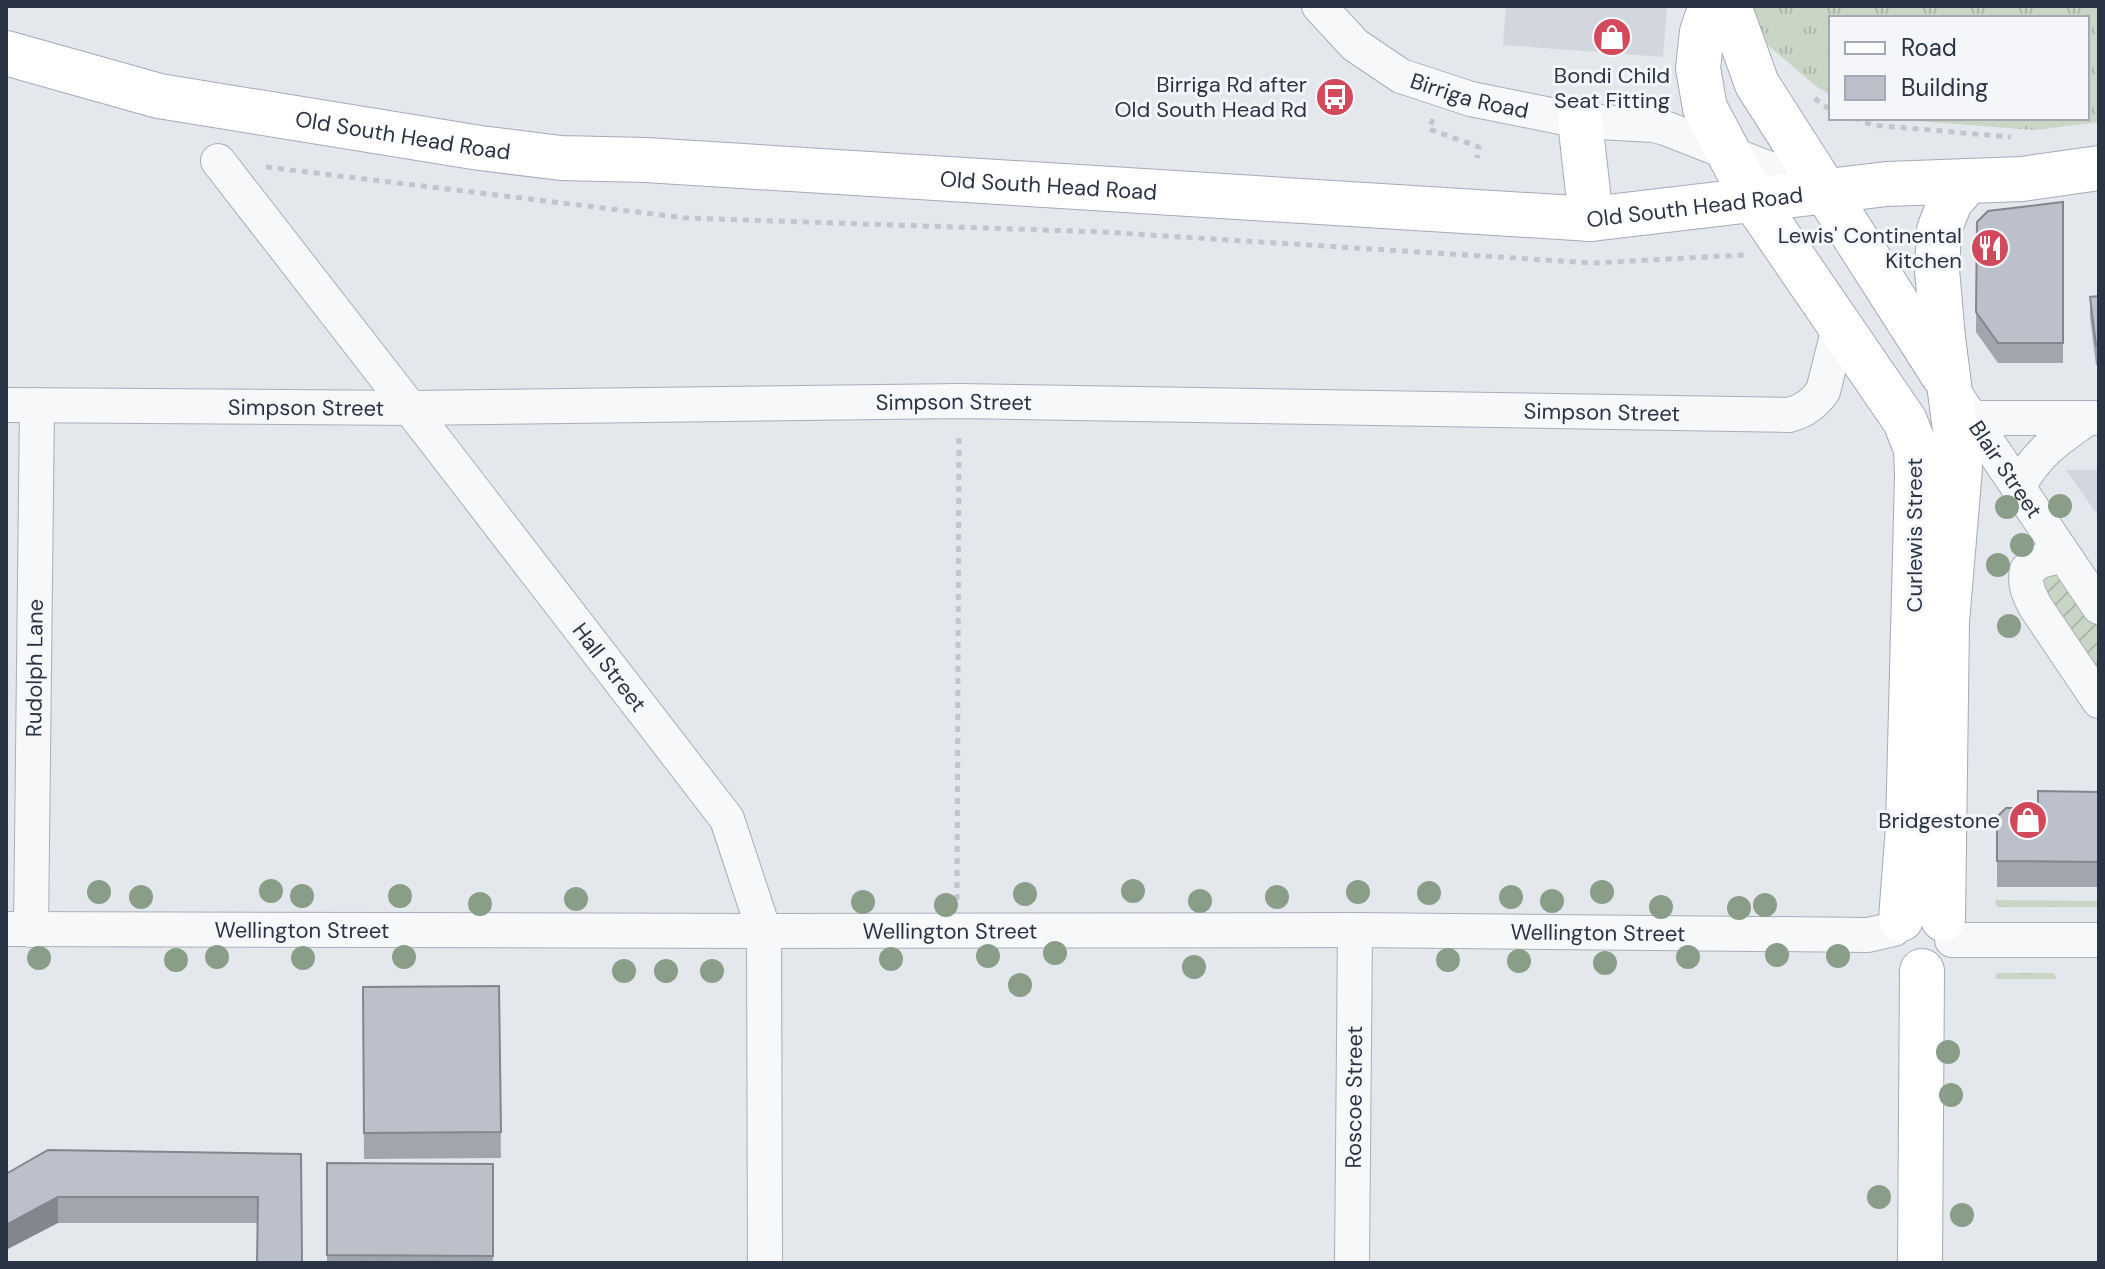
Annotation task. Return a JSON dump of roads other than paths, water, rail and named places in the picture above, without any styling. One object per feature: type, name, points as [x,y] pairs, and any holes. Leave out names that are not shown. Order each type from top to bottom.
[{"type":"main road","name":"Curlewis Street","points":[[1711,6],[1702,32],[1698,68],[1705,108],[1753,199],[1905,421],[1916,449],[1908,827],[1922,927]]},
{"type":"main road","name":"Curlewis Street","points":[[1729,6],[1757,84],[1960,401],[1960,468],[1922,927]]},
{"type":"main road","name":"Old South Head Road","points":[[6,53],[159,96],[480,148],[561,158],[646,160],[1591,219],[1887,184],[2022,179],[2099,168]]},
{"type":"main road","points":[[1580,121],[1591,219]]},
{"type":"main road","points":[[1960,401],[1937,270],[1939,230],[1950,202],[1968,181]]},
{"type":"main road","points":[[1920,1263],[1922,971],[1910,969],[1900,962],[1892,941],[1922,927]]},
{"type":"street","name":"Birriga Road","points":[[1319,6],[1355,45],[1401,76],[1471,99],[1580,121],[1654,125],[1827,191]]},
{"type":"street","name":"Hall Street","points":[[218,161],[727,819],[764,931],[765,1263]]},
{"type":"street","name":"Simpson Street","points":[[22,405],[410,408],[960,401],[1789,415],[1800,412],[1817,400],[1827,380],[1840,324]]},
{"type":"street","points":[[1960,401],[2094,418]]},
{"type":"street","name":"Blair Street","points":[[1960,401],[2099,607]]},
{"type":"street","name":"Rudolph Lane","points":[[18,930],[22,405]]},
{"type":"street","points":[[2018,487],[2039,456],[2054,442],[2094,418]]},
{"type":"street","points":[[2063,555],[2040,561],[2027,570],[2027,591],[2099,701]]},
{"type":"street","name":"Wellington Street","points":[[18,930],[1355,930],[1868,935],[1922,927],[2099,940]]},
{"type":"street","name":"Roscoe Street","points":[[1352,1263],[1355,930]]},
{"type":"place","name":"Bondi Child Seat Fitting","points":[[1612,37]]},
{"type":"place","name":"Birriga Rd after Old South Head Rd","points":[[1335,97]]},
{"type":"place","name":"Lewis' Continental Kitchen","points":[[1990,248]]},
{"type":"place","name":"Bridgestone","points":[[2028,820]]}]
